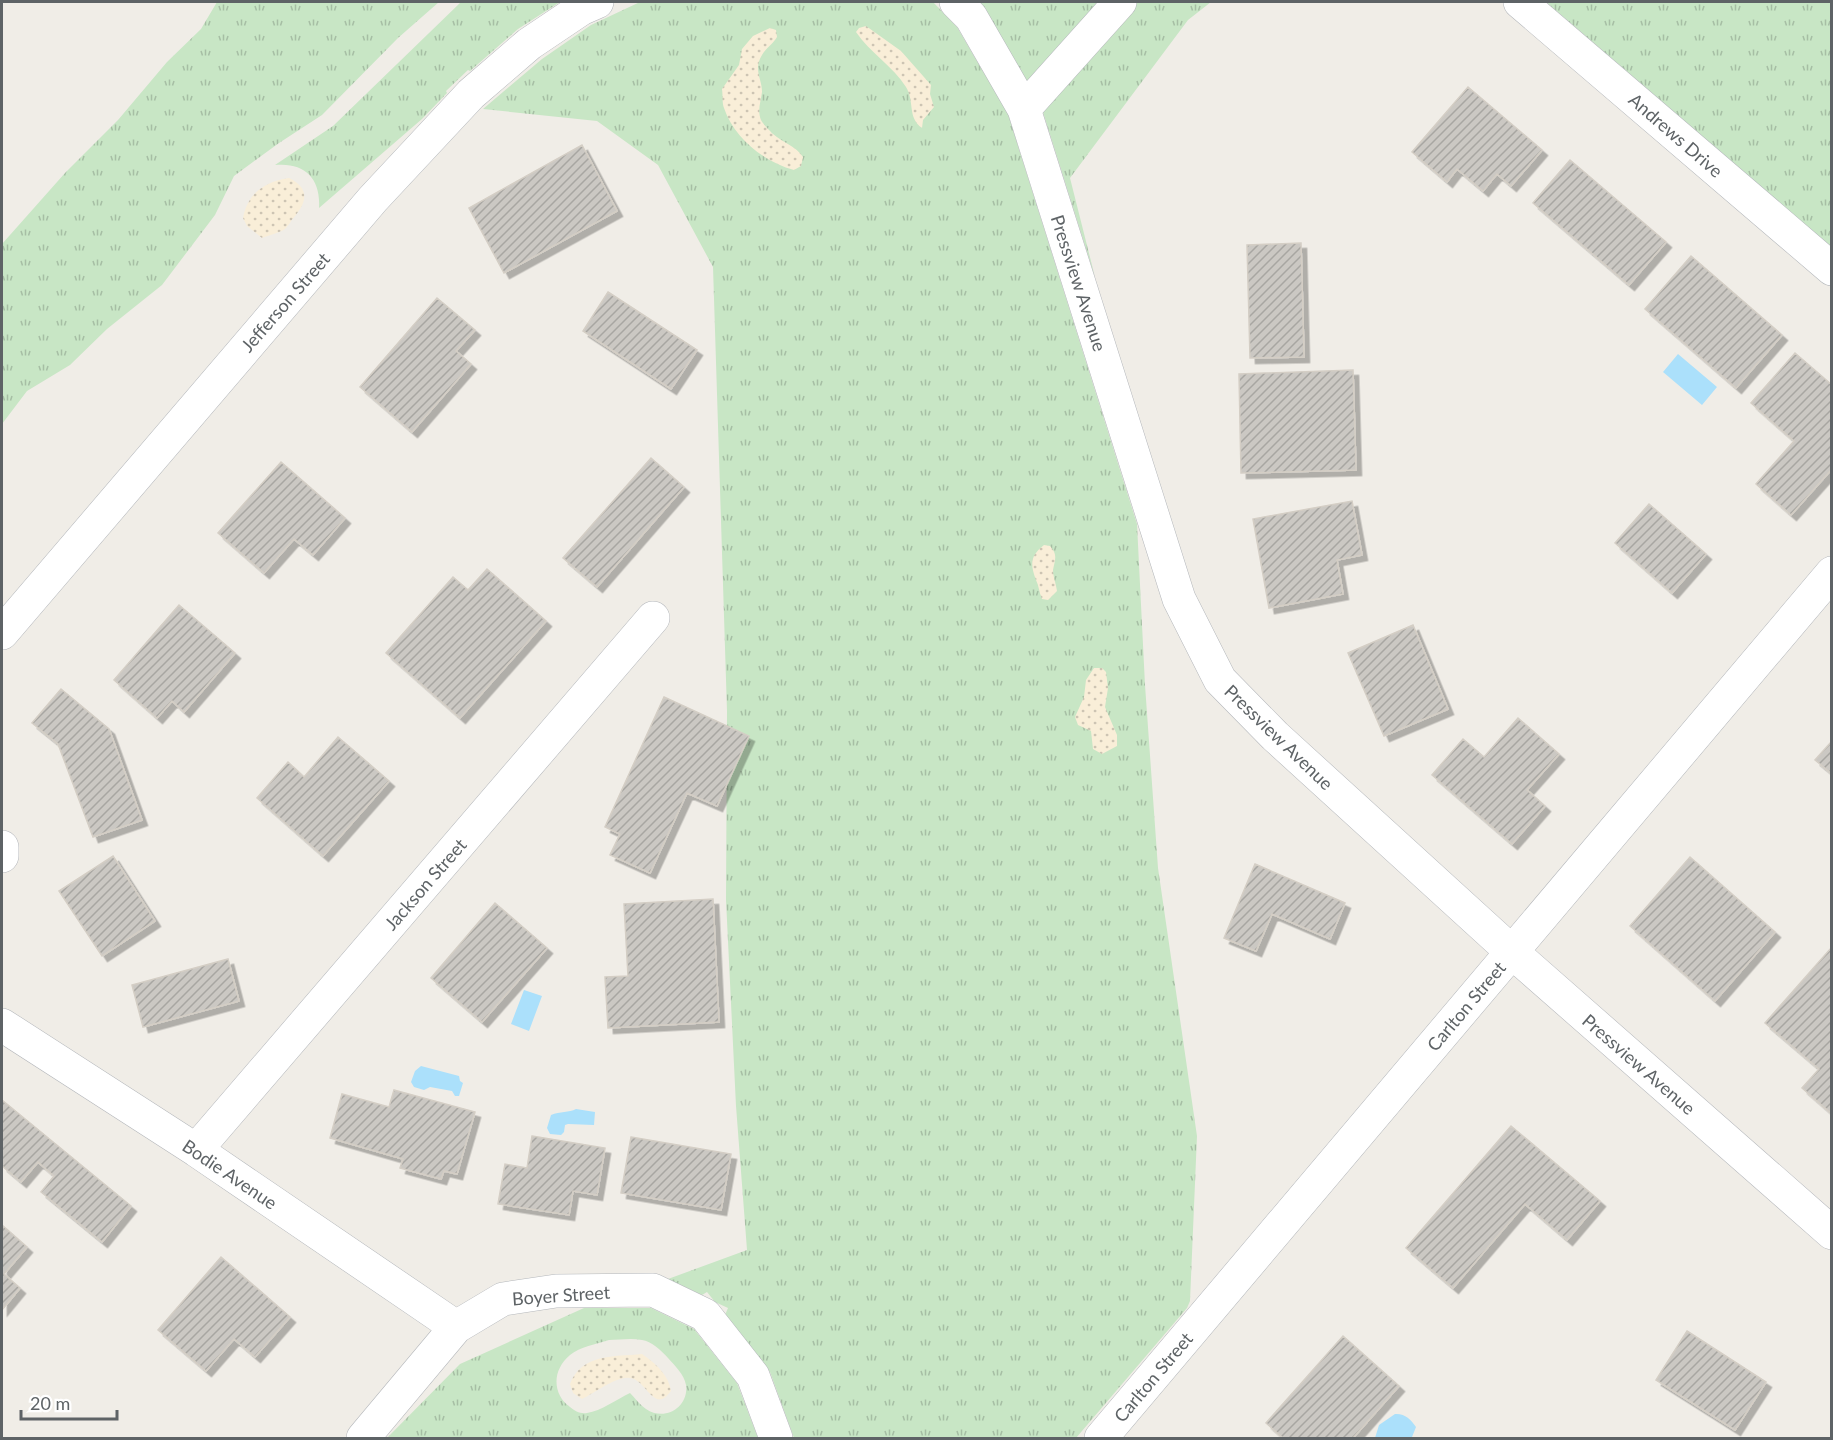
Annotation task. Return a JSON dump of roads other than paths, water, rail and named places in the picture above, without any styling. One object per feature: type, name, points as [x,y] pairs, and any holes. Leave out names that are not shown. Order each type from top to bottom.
[{"type":"street","name":"Jefferson Street","points":[[2,633],[373,199],[471,94],[529,44],[581,9],[597,2]]},
{"type":"street","name":"Pressview Avenue","points":[[956,2],[971,17],[1024,109],[1179,599],[1220,680],[1275,736],[1512,952],[1832,1233]]},
{"type":"street","points":[[1024,109],[1120,2]]},
{"type":"street","name":"Andrews Drive","points":[[1520,2],[1832,269]]},
{"type":"street","name":"Carlton Street","points":[[1101,1438],[1832,573]]},
{"type":"street","name":"Jackson Street","points":[[196,1150],[653,618]]},
{"type":"street","points":[[2,847],[2,856]]},
{"type":"street","name":"Bodie Avenue","points":[[2,1025],[196,1150],[456,1327]]},
{"type":"street","name":"Boyer Street","points":[[363,1438],[456,1327],[503,1299],[556,1291],[653,1290],[705,1315],[753,1376],[776,1438]]},
{"type":"water","points":[[1678,354],[1717,387],[1702,405],[1663,372]]},
{"type":"water","points":[[524,990],[542,996],[529,1031],[511,1024]]},
{"type":"water","points":[[421,1066],[459,1076],[463,1083],[459,1096],[455,1096],[452,1091],[430,1087],[424,1090],[414,1087],[411,1082],[415,1071]]},
{"type":"water","points":[[576,1109],[595,1112],[594,1125],[568,1124],[565,1125],[561,1135],[550,1134],[547,1128],[551,1115]]},
{"type":"water","points":[[1395,1414],[1410,1419],[1414,1424],[1416,1427],[1412,1437],[1375,1438],[1379,1425]]}]
